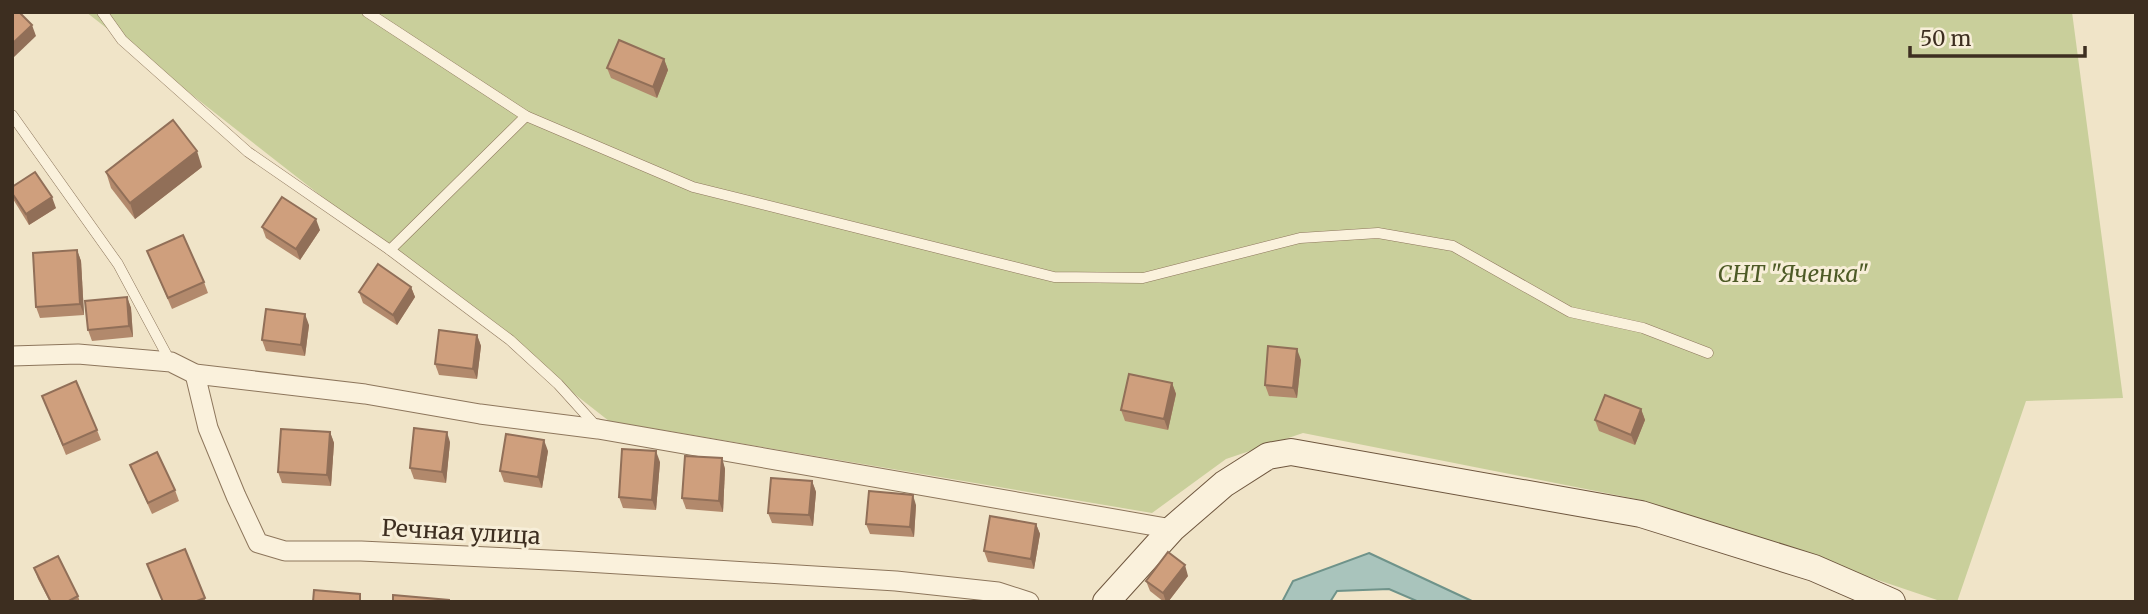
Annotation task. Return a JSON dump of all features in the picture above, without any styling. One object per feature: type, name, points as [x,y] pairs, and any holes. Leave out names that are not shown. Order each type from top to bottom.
[{"type":"street","points":[[12,356],[78,354],[171,362],[195,374],[365,394],[480,414],[598,429],[1172,529]]},
{"type":"street","name":"Речная улица","points":[[195,374],[208,428],[258,543],[285,551],[360,551],[528,559],[896,581],[998,592],[1028,602]]},
{"type":"street","points":[[1106,602],[1172,529],[1224,484],[1268,456],[1291,452],[1642,513],[1814,568],[1892,602]]},
{"type":"lane","points":[[102,12],[122,40],[248,152],[390,250],[510,340],[558,384],[598,429]]},
{"type":"lane","points":[[367,12],[526,116],[693,187],[1054,277],[1143,278],[1300,238],[1378,233],[1453,246],[1570,312],[1643,328],[1708,353]]},
{"type":"lane","points":[[12,115],[118,264],[171,362]]},
{"type":"lane","points":[[390,250],[526,116]]},
{"type":"green space","name":"СНТ \"Яченка\"","points":[[86,12],[2072,12],[2123,398],[2026,401],[1957,602],[1943,602],[1641,500],[1303,433],[1226,459],[1152,513],[609,421]]},
{"type":"water","points":[[1369,553],[1474,602],[1419,602],[1389,589],[1337,591],[1330,602],[1282,602],[1293,581]]},
{"type":"building","points":[[12,12],[19,12],[32,25],[12,44]]},
{"type":"building","points":[[619,40],[664,59],[653,87],[607,68]]},
{"type":"building","points":[[173,120],[197,151],[130,203],[106,172]]},
{"type":"building","points":[[35,172],[52,197],[26,214],[12,193],[12,187]]},
{"type":"building","points":[[282,197],[316,219],[296,249],[262,227]]},
{"type":"building","points":[[183,235],[204,282],[168,298],[147,251]]},
{"type":"building","points":[[77,250],[80,304],[36,307],[33,253]]},
{"type":"building","points":[[378,264],[411,287],[393,315],[359,292]]},
{"type":"building","points":[[127,297],[129,326],[88,330],[85,301]]},
{"type":"building","points":[[266,309],[305,314],[301,345],[262,340]]},
{"type":"building","points":[[439,330],[477,335],[473,369],[435,364]]},
{"type":"building","points":[[1268,346],[1297,349],[1293,388],[1265,385]]},
{"type":"building","points":[[1129,374],[1172,383],[1164,419],[1121,410]]},
{"type":"building","points":[[76,381],[97,430],[63,445],[42,396]]},
{"type":"building","points":[[1605,395],[1641,409],[1631,435],[1595,420]]},
{"type":"building","points":[[414,428],[447,432],[442,472],[410,468]]},
{"type":"building","points":[[281,429],[330,432],[327,475],[278,472]]},
{"type":"building","points":[[506,434],[544,440],[538,477],[500,471]]},
{"type":"building","points":[[622,449],[656,451],[652,500],[619,497]]},
{"type":"building","points":[[157,452],[175,490],[148,503],[130,465]]},
{"type":"building","points":[[685,456],[722,458],[719,501],[682,498]]},
{"type":"building","points":[[771,478],[812,481],[809,515],[768,513]]},
{"type":"building","points":[[869,491],[913,495],[910,527],[866,524]]},
{"type":"building","points":[[990,516],[1036,524],[1031,559],[984,551]]},
{"type":"building","points":[[185,549],[205,598],[194,602],[163,602],[147,564]]},
{"type":"building","points":[[1168,552],[1185,565],[1163,593],[1146,581]]},
{"type":"building","points":[[58,556],[78,596],[67,602],[51,602],[34,568]]},
{"type":"building","points":[[314,590],[360,594],[360,602],[313,602]]},
{"type":"building","points":[[393,595],[449,600],[449,602],[393,602]]}]
